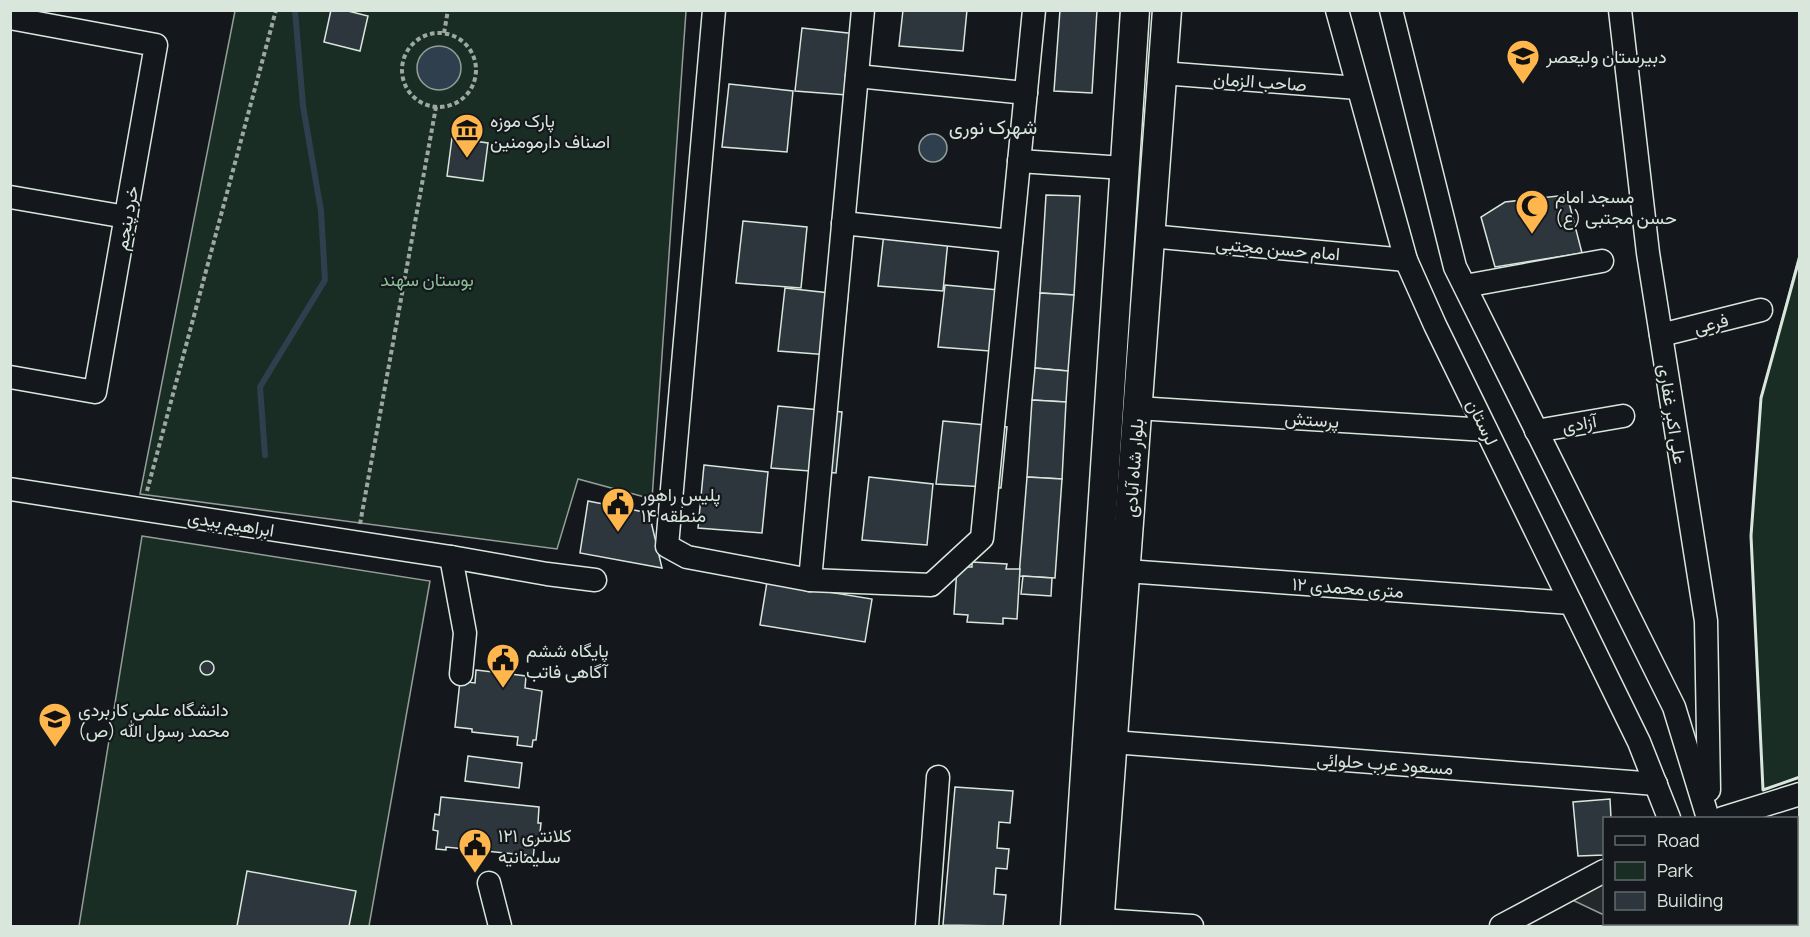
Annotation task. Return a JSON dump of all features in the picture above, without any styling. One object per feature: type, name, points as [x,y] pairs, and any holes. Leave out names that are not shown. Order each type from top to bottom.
[{"type":"main road","name":"بلوار شاه آبادی","points":[[1091,924],[1124,168],[1135,10]]},
{"type":"main road","name":"بلوار شاه آبادی","points":[[1091,924],[1113,742],[1167,10]]},
{"type":"street","points":[[714,10],[668,546],[687,557],[810,580],[931,585],[982,537],[1034,10]]},
{"type":"street","points":[[810,580],[863,10]]},
{"type":"street","name":"لرستان","points":[[1337,10],[1406,260],[1486,430],[1639,742],[1668,817]]},
{"type":"street","points":[[1391,10],[1455,267],[1674,707],[1708,817]]},
{"type":"street","name":"علی اکبر غفاری","points":[[1620,10],[1648,253],[1706,621],[1709,817]]},
{"type":"street","name":"خرد پنجم","points":[[10,18],[156,45],[95,392],[10,377]]},
{"type":"street","name":"صاحب الزمان","points":[[1162,73],[1358,88]]},
{"type":"street","points":[[857,76],[1026,93]]},
{"type":"street","points":[[1019,161],[1124,168]]},
{"type":"street","points":[[10,197],[126,217]]},
{"type":"street","points":[[843,223],[1011,241]]},
{"type":"street","name":"امام حسن مجتبی","points":[[1150,236],[1406,260]]},
{"type":"street","points":[[1465,286],[1602,261]]},
{"type":"street","name":"فرعی","points":[[1661,335],[1761,310]]},
{"type":"street","name":"پرستش","points":[[1137,408],[1486,430]]},
{"type":"street","name":"آزادی","points":[[1536,431],[1623,416]]},
{"type":"street","name":"ابراهیم بیدی","points":[[10,489],[595,580]]},
{"type":"street","points":[[452,557],[465,633],[461,674]]},
{"type":"street","name":"۱۲ متری محمدی","points":[[1126,571],[1571,603]]},
{"type":"street","name":"مسعود عرب حلوائی","points":[[1113,742],[1656,784]]},
{"type":"street","points":[[927,927],[938,777]]},
{"type":"street","points":[[1729,817],[1800,794]]},
{"type":"street","points":[[1501,927],[1603,872]]},
{"type":"street","points":[[489,883],[500,927]]},
{"type":"street","points":[[1091,924],[1192,927]]},
{"type":"path","points":[[142,509],[276,10]]},
{"type":"path","points":[[444,33],[448,10]]},
{"type":"path","points":[[444,33],[456,37],[466,45],[473,55],[476,67],[469,91],[460,100],[449,106],[436,107],[414,98],[407,89],[402,66],[411,45],[432,34],[444,33]]},
{"type":"path","points":[[357,542],[436,107]]},
{"type":"green space","name":"بوستان سهند","points":[[235,11],[686,11],[652,499],[578,479],[557,549],[140,494]]},
{"type":"green space","points":[[1799,256],[1799,777],[1763,790],[1751,536],[1761,398]]},
{"type":"green space","points":[[142,536],[430,581],[369,926],[79,926]]},
{"type":"shaded area","points":[[1603,880],[1603,915],[1568,898]]},
{"type":"water","points":[[439,46],[448,47],[455,52],[460,59],[460,77],[455,84],[448,89],[439,90],[430,89],[423,84],[418,77],[417,68],[418,59],[423,52],[430,47]]},
{"type":"water","points":[[933,134],[943,138],[947,148],[943,158],[933,162],[923,158],[919,148],[923,138]]},
{"type":"building","points":[[331,10],[344,10],[368,16],[360,51],[324,42]]},
{"type":"building","points":[[903,10],[967,10],[963,51],[899,46]]},
{"type":"building","points":[[1060,10],[1097,10],[1092,93],[1054,91]]},
{"type":"building","points":[[802,28],[866,35],[860,96],[795,91]]},
{"type":"building","points":[[729,84],[793,91],[787,152],[722,147]]},
{"type":"building","name":"پارک موزه اصناف دارمومنین","points":[[452,138],[488,143],[483,181],[447,176]]},
{"type":"building","points":[[1046,195],[1080,196],[1074,295],[1040,293]]},
{"type":"building","name":"مسجد امام حسن مجتبی (ع)","points":[[1567,195],[1582,253],[1495,267],[1481,217],[1505,202]]},
{"type":"building","points":[[743,221],[807,227],[801,288],[736,283]]},
{"type":"building","points":[[885,224],[949,230],[943,291],[878,286]]},
{"type":"building","points":[[945,285],[1009,291],[1003,352],[938,347]]},
{"type":"building","points":[[785,288],[848,295],[842,356],[778,351]]},
{"type":"building","points":[[1040,293],[1074,295],[1068,371],[1035,368]]},
{"type":"building","points":[[1035,368],[1068,371],[1066,402],[1032,400]]},
{"type":"building","points":[[1032,400],[1066,402],[1062,479],[1027,477]]},
{"type":"building","points":[[778,406],[842,412],[836,473],[771,468]]},
{"type":"building","points":[[943,421],[1007,427],[1001,488],[936,484]]},
{"type":"building","points":[[704,465],[768,472],[762,533],[698,528]]},
{"type":"building","points":[[869,477],[933,484],[927,545],[862,540]]},
{"type":"building","points":[[1027,477],[1062,479],[1055,578],[1019,576]]},
{"type":"building","name":"پلیس راهور منطقه ۱۴","points":[[588,501],[649,513],[662,568],[580,553]]},
{"type":"building","points":[[972,562],[1007,564],[1006,569],[1020,569],[1017,619],[1003,618],[1003,624],[967,622],[968,615],[954,614],[957,567],[972,567]]},
{"type":"building","points":[[1023,576],[1052,578],[1051,596],[1021,594]]},
{"type":"building","points":[[767,582],[872,599],[865,642],[760,625]]},
{"type":"building","points":[[204,661],[210,661],[214,668],[210,675],[204,675],[200,671],[200,665]]},
{"type":"building","points":[[476,670],[526,676],[525,688],[542,691],[536,740],[533,740],[532,747],[517,745],[518,737],[472,732],[472,729],[455,727],[460,681],[475,683]]},
{"type":"building","points":[[468,756],[522,763],[519,788],[465,781]]},
{"type":"building","points":[[955,787],[1013,791],[1010,823],[999,822],[997,848],[1009,849],[1007,869],[996,868],[994,894],[1006,895],[1003,926],[943,925]]},
{"type":"building","points":[[441,797],[539,807],[538,823],[541,823],[539,842],[535,841],[533,859],[525,858],[526,855],[446,847],[446,850],[436,849],[438,831],[433,830],[435,814],[439,815]]},
{"type":"building","points":[[1610,799],[1611,817],[1603,817],[1603,855],[1578,856],[1573,802]]},
{"type":"building","points":[[247,871],[356,891],[349,926],[237,926]]},
{"type":"building","points":[[1738,925],[1767,925],[1767,926]]},
{"type":"waterway","points":[[265,455],[260,387],[325,280],[321,211],[303,106],[295,10]]},
{"type":"wall","points":[[1800,256],[1761,398],[1751,536],[1763,790],[1800,777]]},
{"type":"place","name":"دبیرستان ولیعصر","points":[[1523,85]]},
{"type":"place","name":"پارک موزه اصناف دارمومنین","points":[[467,159]]},
{"type":"place","name":"مسجد امام حسن مجتبی (ع)","points":[[1532,235]]},
{"type":"place","name":"پلیس راهور منطقه ۱۴","points":[[618,533]]},
{"type":"place","name":"پایگاه ششم آگاهی فاتب","points":[[503,689]]},
{"type":"place","name":"دانشگاه علمی کاربردی محمد رسول الله (ص)","points":[[55,748]]},
{"type":"place","name":"كلانتری ١٢١ سلیمانیه","points":[[475,874]]},
{"type":"district","name":"شهرک نوری","points":[[993,126]]}]
